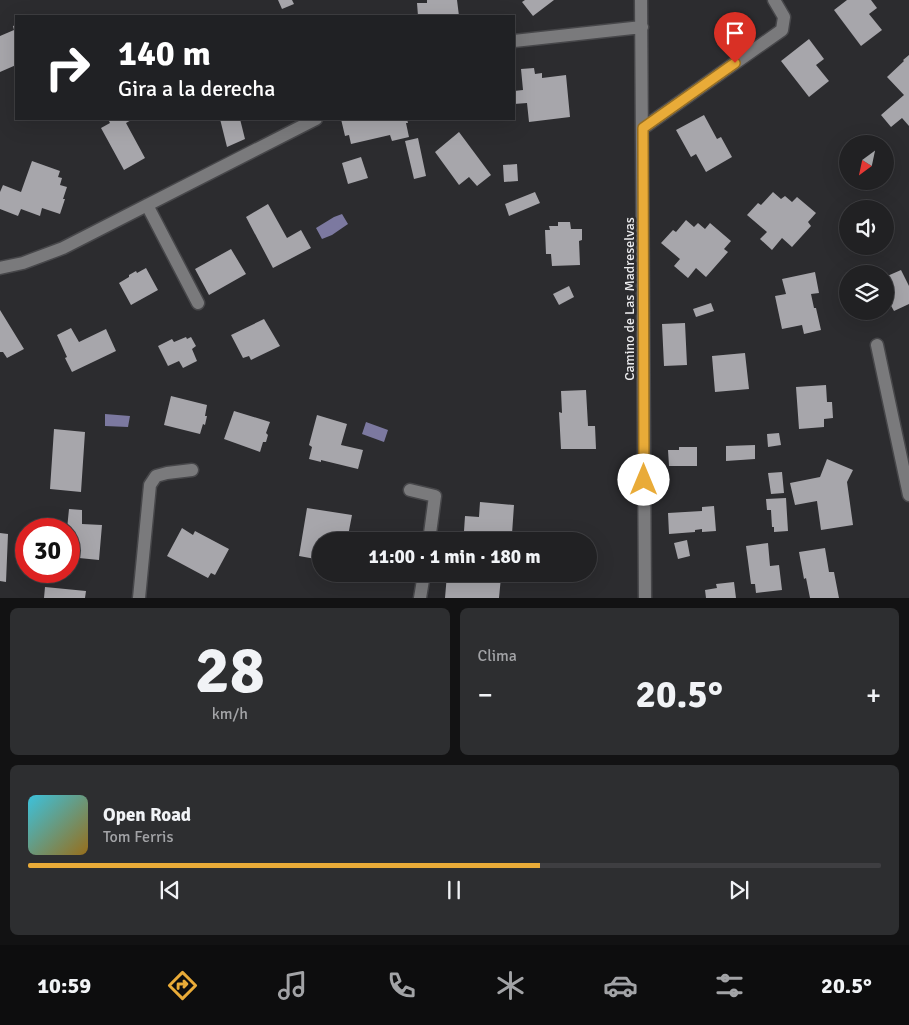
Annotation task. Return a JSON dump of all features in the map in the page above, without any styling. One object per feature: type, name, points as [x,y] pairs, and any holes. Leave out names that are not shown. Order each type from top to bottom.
[{"type":"street","name":"Camino de Las Madreselvas","points":[[641,0],[645,598]]},
{"type":"street","points":[[643,128],[782,30],[784,16],[774,0]]},
{"type":"street","points":[[515,41],[642,27]]},
{"type":"street","points":[[0,268],[23,263],[63,248],[314,120]]},
{"type":"street","points":[[147,205],[198,303]]},
{"type":"street","points":[[877,345],[909,495]]},
{"type":"street","points":[[139,598],[150,486],[156,476],[161,474],[192,470]]},
{"type":"street","points":[[410,490],[436,496],[430,532]]},
{"type":"street","points":[[420,598],[423,582]]},
{"type":"shaded area","points":[[342,214],[348,224],[332,235],[322,239],[316,228]]},
{"type":"shaded area","points":[[105,414],[130,416],[128,427],[105,426]]},
{"type":"shaded area","points":[[366,422],[388,430],[384,442],[362,434]]},
{"type":"building","points":[[278,0],[292,0],[294,4],[282,9]]},
{"type":"building","points":[[427,0],[457,0],[459,15],[418,15],[417,3],[427,3]]},
{"type":"building","points":[[525,0],[554,0],[533,16],[522,2]]},
{"type":"building","points":[[847,0],[871,0],[877,8],[869,14],[882,30],[861,46],[834,10]]},
{"type":"building","points":[[15,25],[15,65],[0,72],[0,36],[14,30],[13,26]]},
{"type":"building","points":[[809,39],[824,59],[816,65],[829,81],[809,97],[781,61]]},
{"type":"building","points":[[909,55],[909,126],[902,118],[891,127],[881,115],[904,95],[887,77]]},
{"type":"building","points":[[534,68],[535,74],[542,73],[542,78],[566,75],[570,117],[529,122],[527,103],[515,104],[515,91],[523,90],[521,69]]},
{"type":"building","points":[[704,115],[717,139],[721,137],[732,157],[706,172],[696,154],[691,157],[676,130]]},
{"type":"building","points":[[108,120],[131,120],[126,123],[145,158],[124,170],[101,128],[110,123]]},
{"type":"building","points":[[220,120],[240,120],[245,139],[227,147]]},
{"type":"building","points":[[341,120],[407,120],[408,123],[406,123],[409,137],[392,141],[390,135],[351,144],[349,135],[345,136]]},
{"type":"building","points":[[459,132],[491,175],[477,186],[469,177],[459,185],[435,152]]},
{"type":"building","points":[[418,138],[426,176],[414,179],[405,141]]},
{"type":"building","points":[[361,157],[368,178],[348,184],[342,163]]},
{"type":"building","points":[[32,161],[60,171],[58,177],[62,178],[60,185],[67,187],[60,214],[42,208],[40,216],[21,209],[18,216],[0,209],[0,192],[3,185],[21,192]]},
{"type":"building","points":[[517,164],[518,181],[504,182],[503,165]]},
{"type":"building","points":[[535,192],[540,203],[509,216],[505,204]]},
{"type":"building","points":[[773,192],[781,199],[785,196],[792,202],[797,197],[816,213],[808,222],[811,226],[792,247],[782,238],[772,250],[760,239],[767,232],[747,215],[758,203],[761,205]]},
{"type":"building","points":[[268,204],[287,238],[301,230],[311,248],[273,268],[246,217]]},
{"type":"building","points":[[686,220],[694,227],[698,223],[705,229],[710,223],[731,241],[724,249],[728,252],[706,277],[696,268],[688,278],[674,266],[680,259],[661,243],[673,230],[676,232]]},
{"type":"building","points":[[558,222],[570,222],[571,229],[582,229],[582,240],[579,241],[580,265],[552,266],[551,254],[546,254],[545,230],[550,230],[549,226],[558,226]]},
{"type":"building","points":[[231,249],[246,274],[209,295],[195,269]]},
{"type":"building","points":[[146,268],[158,290],[131,305],[119,283],[136,271],[137,273]]},
{"type":"building","points":[[901,270],[909,286],[909,304],[894,311],[894,273]]},
{"type":"building","points":[[815,272],[819,293],[811,294],[821,330],[804,334],[802,325],[782,329],[775,296],[786,294],[782,279]]},
{"type":"building","points":[[569,286],[574,297],[559,305],[553,294]]},
{"type":"building","points":[[711,303],[714,311],[696,317],[693,309]]},
{"type":"building","points":[[0,310],[24,349],[7,358],[3,352],[0,352]]},
{"type":"building","points":[[264,319],[280,346],[251,360],[249,356],[243,358],[231,335]]},
{"type":"building","points":[[685,323],[687,365],[664,366],[662,324]]},
{"type":"building","points":[[71,328],[79,342],[106,329],[116,351],[72,372],[57,335]]},
{"type":"building","points":[[186,337],[187,339],[191,337],[196,346],[192,349],[197,361],[183,368],[179,361],[168,366],[158,346],[172,339],[174,342]]},
{"type":"building","points":[[745,353],[749,389],[715,392],[712,356]]},
{"type":"building","points":[[826,385],[827,402],[832,402],[833,418],[824,419],[824,427],[799,429],[796,387]]},
{"type":"building","points":[[586,390],[588,426],[595,426],[596,449],[561,449],[559,412],[562,413],[561,391]]},
{"type":"building","points":[[171,396],[207,405],[205,425],[203,424],[200,434],[164,425]]},
{"type":"building","points":[[234,411],[270,422],[266,433],[268,435],[266,442],[263,442],[260,452],[224,439]]},
{"type":"building","points":[[317,415],[347,424],[341,445],[363,450],[358,469],[309,459],[312,447],[309,445]]},
{"type":"building","points":[[54,429],[85,432],[81,492],[50,489]]},
{"type":"building","points":[[779,433],[781,445],[768,447],[767,434]]},
{"type":"building","points":[[755,445],[755,459],[726,461],[726,446]]},
{"type":"building","points":[[679,447],[697,447],[697,466],[669,466],[668,450],[679,450]]},
{"type":"building","points":[[827,459],[853,470],[847,482],[853,525],[821,530],[817,501],[795,505],[790,483],[820,477]]},
{"type":"building","points":[[782,472],[784,493],[771,494],[768,473]]},
{"type":"building","points":[[786,498],[788,531],[774,532],[771,510],[767,510],[766,499]]},
{"type":"building","points":[[480,502],[514,505],[512,532],[464,531],[465,516],[479,517]]},
{"type":"building","points":[[714,506],[716,531],[702,532],[702,529],[695,530],[695,532],[669,534],[668,513],[702,511],[702,507]]},
{"type":"building","points":[[307,508],[352,515],[349,532],[312,532],[312,558],[299,556]]},
{"type":"building","points":[[69,509],[82,510],[82,524],[102,525],[99,560],[80,558],[80,518],[68,518]]},
{"type":"building","points":[[182,528],[193,535],[195,531],[229,549],[215,575],[211,573],[208,578],[167,556]]},
{"type":"building","points":[[0,533],[8,534],[6,582],[0,581]]},
{"type":"building","points":[[687,540],[690,556],[678,559],[674,543]]},
{"type":"building","points":[[768,543],[770,566],[779,565],[782,590],[756,593],[755,584],[751,584],[746,546]]},
{"type":"building","points":[[825,548],[829,572],[834,572],[839,598],[810,598],[799,552]]},
{"type":"building","points":[[446,582],[501,582],[499,598],[445,598]]},
{"type":"building","points":[[734,582],[736,598],[706,598],[705,590],[717,588],[716,584]]},
{"type":"building","points":[[45,587],[86,591],[85,598],[44,598]]},
{"type":"route","points":[[644,480],[643,128],[735,63]]}]
